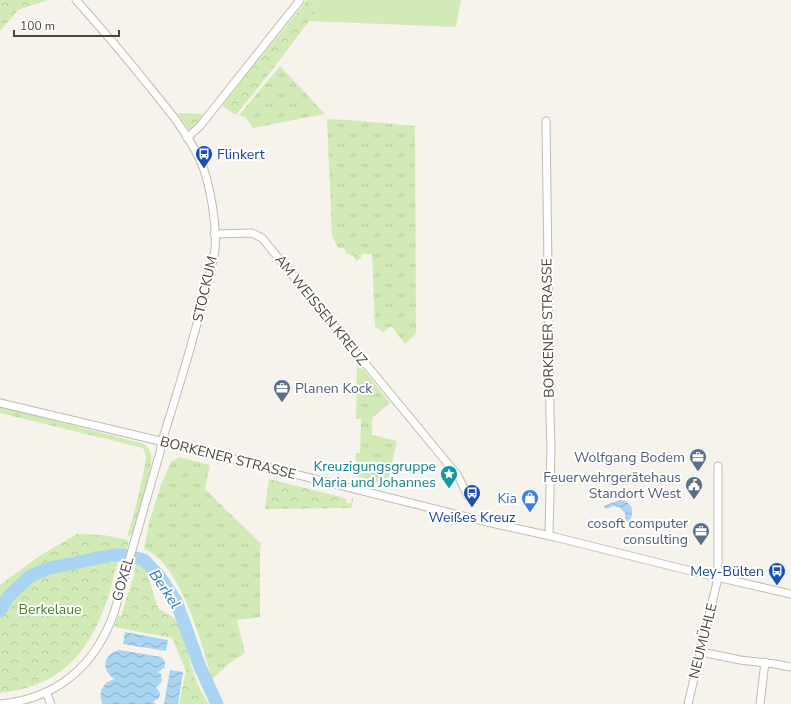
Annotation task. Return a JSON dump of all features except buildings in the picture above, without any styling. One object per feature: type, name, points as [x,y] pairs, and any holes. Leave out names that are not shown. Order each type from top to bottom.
[{"type":"street","name":"STOCKUM","points":[[76,0],[138,72],[168,110],[187,138],[200,160],[206,177],[213,212],[215,247],[210,272],[194,334],[162,441]]},
{"type":"street","points":[[187,138],[200,126],[300,0]]},
{"type":"street","name":"BORKENER STRASSE","points":[[546,121],[551,447],[549,536]]},
{"type":"street","name":"AM WEISSEN KREUZ","points":[[214,234],[252,233],[262,238],[458,476],[468,496]]},
{"type":"street","name":"BORKENER STRASSE","points":[[0,403],[162,441],[718,578],[791,594]]},
{"type":"street","name":"GOXEL","points":[[0,704],[25,700],[46,692],[61,684],[76,673],[97,649],[109,626],[162,441]]},
{"type":"street","points":[[718,466],[718,578]]},
{"type":"street","name":"NEUMÜHLE","points":[[688,704],[718,578]]},
{"type":"street","points":[[701,652],[740,660],[765,662],[791,667]]},
{"type":"street","points":[[760,704],[765,662]]},
{"type":"street","points":[[46,692],[51,704]]},
{"type":"green space","points":[[0,0],[48,0],[18,10],[0,31]]},
{"type":"green space","points":[[307,0],[322,0],[309,21],[236,115],[222,106]]},
{"type":"green space","points":[[322,0],[461,0],[456,27],[309,21]]},
{"type":"green space","points":[[280,66],[325,114],[253,128],[246,118],[239,115]]},
{"type":"green space","points":[[177,113],[203,114],[194,127],[189,130]]},
{"type":"green space","points":[[327,119],[415,126],[416,334],[405,344],[391,326],[383,333],[375,327],[372,254],[361,254],[361,258],[356,261],[350,253],[347,255],[344,248],[338,248],[332,236]]},
{"type":"green space","points":[[357,363],[390,403],[372,418],[372,435],[397,441],[387,485],[355,476],[356,453],[360,453],[361,419],[356,419]]},
{"type":"green space","points":[[0,407],[141,443],[146,446],[151,454],[150,470],[134,533],[127,537],[144,470],[146,457],[143,448],[0,413]]},
{"type":"green space","points":[[179,457],[210,465],[205,489],[261,544],[260,617],[237,620],[245,653],[231,662],[212,679],[196,626],[179,587],[157,557],[144,549],[150,519],[161,485],[171,462]]},
{"type":"green space","points":[[269,479],[345,498],[348,504],[352,502],[351,499],[353,498],[352,508],[265,509]]},
{"type":"green space","name":"Berkelaue","points":[[77,534],[103,535],[129,540],[124,559],[118,562],[112,586],[102,614],[93,633],[83,649],[57,674],[41,683],[22,689],[0,693],[0,585],[41,555]]},
{"type":"green space","points":[[136,563],[143,567],[147,573],[158,608],[172,616],[179,624],[194,676],[199,688],[209,704],[179,704],[186,671],[172,638],[114,627],[118,616],[121,616],[134,575]]},
{"type":"water","points":[[620,500],[628,503],[632,508],[632,515],[629,522],[625,521],[625,513],[619,507],[613,506],[606,509],[604,506]]},
{"type":"water","points":[[125,632],[168,640],[166,651],[123,644]]},
{"type":"water","points":[[120,650],[161,657],[163,659],[165,663],[164,668],[158,672],[161,674],[162,681],[156,687],[160,693],[159,698],[153,702],[156,704],[102,703],[102,688],[107,682],[115,679],[107,672],[107,658],[114,652]]},
{"type":"water","points":[[170,670],[183,672],[178,704],[164,704]]},
{"type":"waterway","name":"Berkel","points":[[0,611],[8,597],[30,576],[50,568],[113,555],[124,555],[144,560],[160,577],[176,601],[200,667],[217,704]]},
{"type":"place","name":"Flinkert","points":[[204,169]]},
{"type":"place","name":"Planen Kock","points":[[282,403]]},
{"type":"place","name":"Wolfgang Bodem","points":[[698,472]]},
{"type":"place","name":"Kreuzigungsgruppe Maria und Johannes","points":[[449,489]]},
{"type":"place","name":"Feuerwehrgerätehaus Standort West","points":[[694,500]]},
{"type":"place","name":"Weißes Kreuz","points":[[472,508]]},
{"type":"place","name":"Kia","points":[[530,513]]},
{"type":"place","name":"cosoft computer consulting","points":[[701,546]]},
{"type":"place","name":"Mey-Bülten","points":[[777,586]]}]
